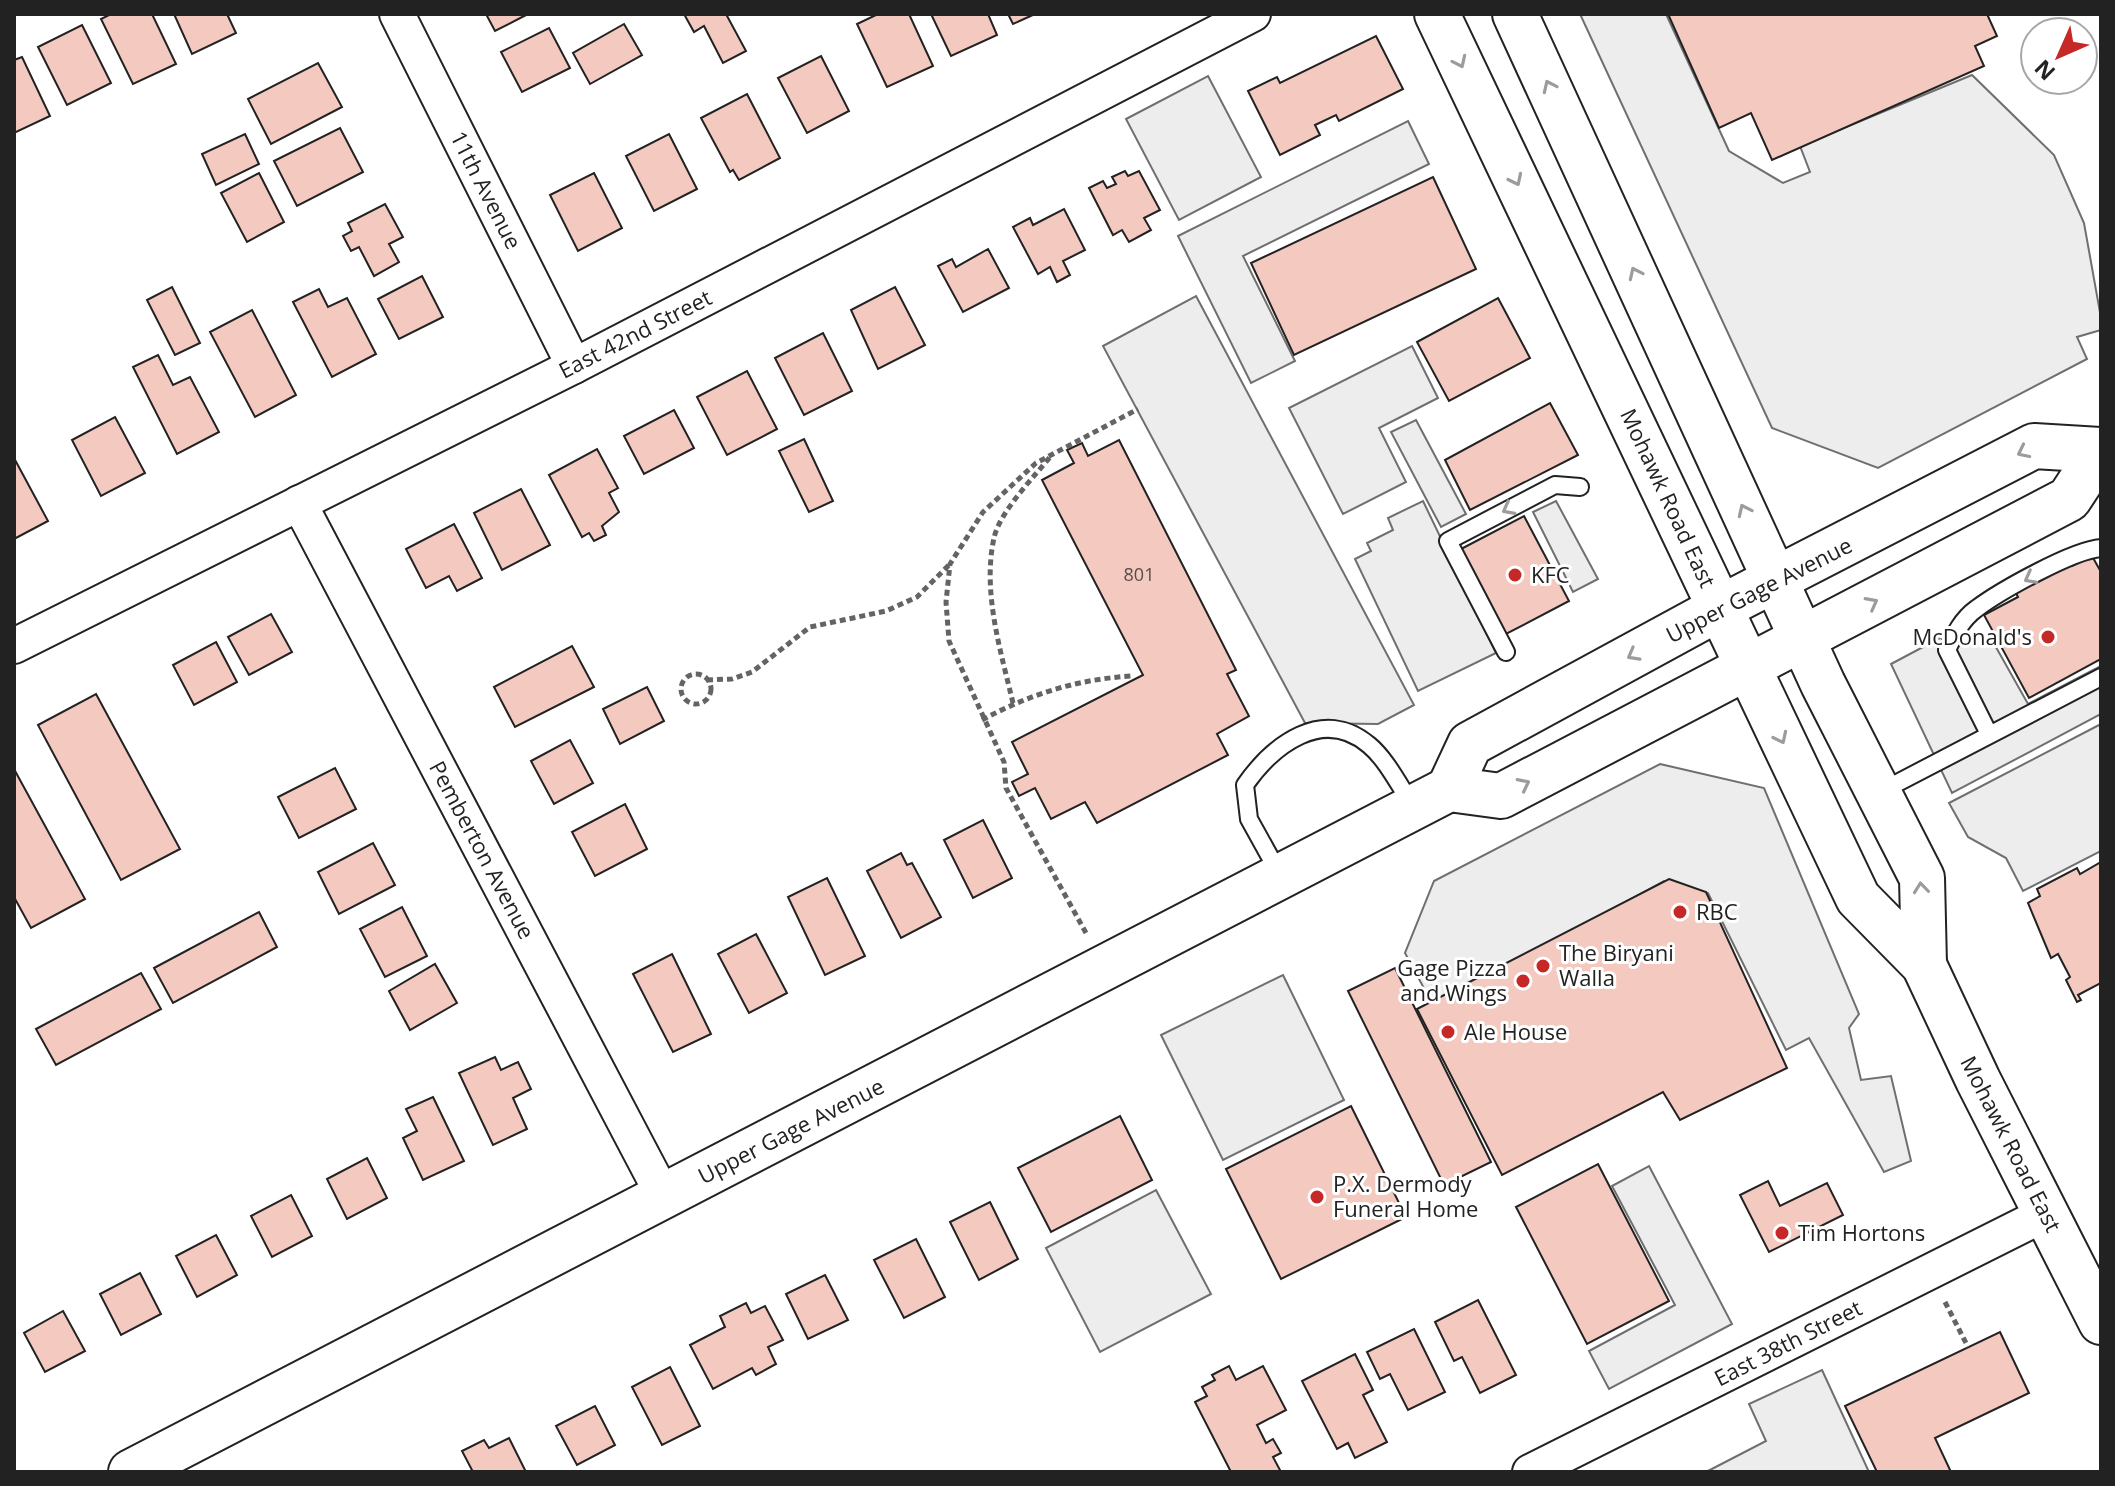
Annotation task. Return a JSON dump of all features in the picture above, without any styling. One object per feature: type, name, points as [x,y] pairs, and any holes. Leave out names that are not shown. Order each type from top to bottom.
[{"type":"main road","name":"Mohawk Road East","points":[[1437,14],[1858,898],[1924,965],[2101,1322]]},
{"type":"main road","name":"Mohawk Road East","points":[[1515,14],[1803,640],[1922,878],[1924,965]]},
{"type":"main road","name":"Upper Gage Avenue","points":[[131,1472],[1432,798],[1501,796],[1803,640],[2069,499],[2100,450],[2034,446],[1720,608],[1470,744],[1432,798]]},
{"type":"street","name":"11th Avenue","points":[[397,14],[574,366]]},
{"type":"street","name":"East 42nd Street","points":[[14,646],[574,366],[1253,14]]},
{"type":"street","name":"Pemberton Avenue","points":[[299,503],[664,1197]]},
{"type":"street","name":"East 38th Street","points":[[1530,1472],[2045,1214]]},
{"type":"lane","points":[[1506,652],[1448,541],[1555,485],[1580,487]]},
{"type":"lane","points":[[1989,734],[1947,650],[1958,629],[1974,610],[2077,553],[2101,548]]},
{"type":"lane","points":[[1879,793],[2101,677]]},
{"type":"lane","points":[[1281,876],[1249,819],[1245,785],[1263,760],[1307,730],[1339,727],[1370,745],[1432,798]]},
{"type":"path","points":[[707,680],[711,690],[703,702],[693,704],[684,699],[681,689],[687,678],[695,675],[707,680],[732,679],[752,672],[810,627],[886,611],[917,597],[950,564],[983,512],[1036,463],[1138,409]]},
{"type":"path","points":[[1013,703],[992,613],[994,537],[1018,495],[1053,454]]},
{"type":"path","points":[[950,564],[946,602],[949,641],[982,720],[1004,762],[1006,788],[1105,968]]},
{"type":"path","points":[[982,720],[1013,703],[1096,678],[1132,676]]},
{"type":"path","points":[[1929,1272],[1968,1347]]},
{"type":"shaded area","points":[[1580,14],[1666,14],[1729,151],[1783,183],[1810,172],[1800,146],[1972,75],[2054,155],[2084,223],[2101,318],[2101,330],[2077,337],[2087,359],[1878,468],[1772,428]]},
{"type":"shaded area","points":[[1208,76],[1261,177],[1179,220],[1126,119]]},
{"type":"shaded area","points":[[1408,121],[1429,164],[1243,256],[1295,361],[1251,383],[1178,236]]},
{"type":"shaded area","points":[[1196,296],[1414,705],[1378,724],[1305,723],[1103,346]]},
{"type":"shaded area","points":[[1412,346],[1438,398],[1379,428],[1406,482],[1343,514],[1289,408]]},
{"type":"shaded area","points":[[1416,420],[1466,514],[1441,527],[1391,432]]},
{"type":"shaded area","points":[[1423,501],[1496,653],[1418,691],[1355,559],[1371,551],[1367,543],[1393,530],[1388,518]]},
{"type":"shaded area","points":[[1556,501],[1598,579],[1573,592],[1533,512]]},
{"type":"shaded area","points":[[1955,630],[1961,644],[1988,633],[2028,704],[2101,666],[2101,714],[1952,793],[1891,664]]},
{"type":"shaded area","points":[[2101,724],[2101,851],[2023,891],[2006,858],[1968,837],[1949,803]]},
{"type":"shaded area","points":[[1660,764],[1764,788],[1859,1014],[1849,1028],[1861,1080],[1891,1076],[1911,1161],[1884,1172],[1809,1038],[1786,1050],[1708,893],[1664,881],[1434,1007],[1405,953],[1434,881]]},
{"type":"shaded area","points":[[1283,975],[1344,1100],[1223,1160],[1161,1035]]},
{"type":"shaded area","points":[[1649,1166],[1732,1324],[1609,1389],[1589,1351],[1675,1305],[1612,1186]]},
{"type":"shaded area","points":[[1156,1190],[1211,1294],[1100,1352],[1046,1248]]},
{"type":"shaded area","points":[[1822,1370],[1869,1472],[1706,1472],[1766,1441],[1749,1404]]},
{"type":"building","points":[[111,14],[152,14],[176,64],[133,84],[101,19]]},
{"type":"building","points":[[174,14],[227,14],[236,33],[192,54]]},
{"type":"building","points":[[486,14],[528,14],[495,31]]},
{"type":"building","points":[[684,14],[726,14],[746,51],[723,63],[704,26],[694,32]]},
{"type":"building","points":[[878,14],[909,14],[933,66],[887,87],[857,24]]},
{"type":"building","points":[[931,14],[988,14],[997,35],[951,56]]},
{"type":"building","points":[[1008,14],[1035,14],[1013,24]]},
{"type":"building","points":[[1668,14],[1987,14],[1997,36],[1975,46],[1984,66],[1772,160],[1751,113],[1719,128]]},
{"type":"building","points":[[624,24],[642,55],[590,84],[573,53]]},
{"type":"building","points":[[82,25],[111,83],[67,105],[38,47]]},
{"type":"building","points":[[549,28],[570,68],[522,92],[501,52]]},
{"type":"building","points":[[1376,36],[1403,89],[1339,121],[1336,115],[1315,125],[1320,135],[1280,155],[1248,91],[1277,77],[1280,83]]},
{"type":"building","points":[[821,56],[849,111],[807,133],[778,78]]},
{"type":"building","points":[[22,57],[50,116],[14,133],[14,60]]},
{"type":"building","points":[[318,63],[342,107],[271,144],[248,99]]},
{"type":"building","points":[[747,94],[780,158],[739,180],[733,170],[730,172],[701,118]]},
{"type":"building","points":[[340,128],[363,172],[297,206],[274,161]]},
{"type":"building","points":[[245,134],[259,164],[216,185],[202,154]]},
{"type":"building","points":[[669,134],[697,189],[654,211],[626,156]]},
{"type":"building","points":[[1125,171],[1128,176],[1139,171],[1160,210],[1144,218],[1151,230],[1129,242],[1122,230],[1113,235],[1089,188],[1103,181],[1107,188],[1116,184],[1112,177]]},
{"type":"building","points":[[259,173],[284,222],[247,242],[221,193]]},
{"type":"building","points":[[594,173],[622,228],[578,251],[550,195]]},
{"type":"building","points":[[1433,177],[1476,269],[1294,355],[1251,263]]},
{"type":"building","points":[[385,204],[403,237],[389,244],[399,262],[374,276],[359,247],[351,251],[343,236],[352,231],[348,223]]},
{"type":"building","points":[[1064,209],[1085,250],[1063,261],[1070,275],[1057,282],[1050,267],[1038,274],[1013,227],[1030,218],[1033,225]]},
{"type":"building","points":[[988,249],[1009,288],[963,312],[938,266],[952,259],[956,267]]},
{"type":"building","points":[[422,276],[443,317],[399,339],[378,299]]},
{"type":"building","points":[[172,287],[200,343],[175,355],[147,300]]},
{"type":"building","points":[[895,287],[925,345],[878,369],[851,310]]},
{"type":"building","points":[[319,289],[328,307],[347,298],[376,354],[332,377],[293,302]]},
{"type":"building","points":[[1498,298],[1530,358],[1449,401],[1417,342]]},
{"type":"building","points":[[252,310],[296,395],[255,417],[210,332]]},
{"type":"building","points":[[823,333],[852,391],[804,415],[775,358]]},
{"type":"building","points":[[158,355],[173,385],[190,377],[219,432],[177,454],[133,367]]},
{"type":"building","points":[[747,371],[777,429],[727,455],[697,397]]},
{"type":"building","points":[[1550,403],[1578,455],[1470,510],[1445,460]]},
{"type":"building","points":[[674,410],[694,448],[644,474],[624,436]]},
{"type":"building","points":[[115,417],[145,473],[101,496],[72,440]]},
{"type":"building","points":[[804,439],[833,501],[809,512],[779,451]]},
{"type":"building","points":[[1119,440],[1236,670],[1227,674],[1249,716],[1217,734],[1228,755],[1097,823],[1085,802],[1051,819],[1035,788],[1019,796],[1012,782],[1028,774],[1012,742],[1143,675],[1042,480],[1074,463],[1067,450],[1082,443],[1088,456]]},
{"type":"building","points":[[597,449],[618,488],[609,493],[619,512],[602,526],[606,535],[594,541],[589,533],[582,537],[549,475]]},
{"type":"building","points":[[14,458],[48,521],[14,539]]},
{"type":"building","points":[[521,489],[550,545],[502,570],[474,513]]},
{"type":"building","name":"KFC","points":[[1524,516],[1569,601],[1506,634],[1461,549]]},
{"type":"building","points":[[454,524],[482,578],[457,591],[449,576],[426,588],[406,549]]},
{"type":"building","name":"McDonald's","points":[[2092,556],[2101,572],[2101,659],[2029,698],[1984,615],[2018,597],[2015,591],[2069,561],[2072,566]]},
{"type":"building","points":[[271,614],[292,652],[249,675],[228,637]]},
{"type":"building","points":[[216,642],[237,682],[194,705],[173,665]]},
{"type":"building","points":[[572,646],[594,687],[515,727],[494,687]]},
{"type":"building","points":[[647,687],[664,721],[620,744],[603,709]]},
{"type":"building","points":[[96,694],[180,849],[121,880],[38,725]]},
{"type":"building","points":[[570,740],[593,783],[554,804],[531,761]]},
{"type":"building","points":[[335,768],[356,809],[299,838],[278,797]]},
{"type":"building","points":[[14,769],[85,899],[31,928],[14,897]]},
{"type":"building","points":[[625,804],[647,849],[595,876],[572,832]]},
{"type":"building","points":[[983,820],[1012,878],[973,898],[944,840]]},
{"type":"building","points":[[373,843],[395,885],[339,914],[318,872]]},
{"type":"building","points":[[901,853],[907,865],[912,863],[941,917],[901,938],[867,871]]},
{"type":"building","points":[[2101,862],[2101,983],[2078,995],[2081,1000],[2077,1002],[2066,980],[2070,977],[2058,954],[2051,958],[2028,903],[2040,896],[2037,889],[2077,868],[2080,874]]},
{"type":"building","points":[[827,878],[865,956],[825,975],[788,897]]},
{"type":"building","points":[[1669,879],[1706,892],[1787,1068],[1680,1120],[1663,1092],[1502,1175],[1417,1009]]},
{"type":"building","points":[[402,907],[427,956],[385,977],[360,929]]},
{"type":"building","points":[[259,912],[277,947],[173,1003],[154,968]]},
{"type":"building","points":[[756,934],[787,993],[749,1013],[718,954]]},
{"type":"building","points":[[672,954],[711,1034],[673,1052],[633,974]]},
{"type":"building","points":[[435,964],[457,1003],[410,1030],[389,991]]},
{"type":"building","points":[[1395,968],[1491,1162],[1444,1185],[1348,991]]},
{"type":"building","points":[[141,973],[161,1009],[56,1065],[36,1029]]},
{"type":"building","points":[[495,1057],[501,1070],[518,1062],[531,1089],[513,1098],[527,1129],[493,1145],[459,1073]]},
{"type":"building","points":[[433,1097],[464,1161],[423,1180],[403,1138],[417,1131],[406,1109]]},
{"type":"building","points":[[1351,1106],[1406,1217],[1281,1279],[1226,1169]]},
{"type":"building","points":[[1120,1116],[1152,1180],[1051,1232],[1018,1168]]},
{"type":"building","points":[[367,1158],[387,1198],[347,1219],[327,1179]]},
{"type":"building","points":[[1598,1164],[1669,1301],[1587,1344],[1516,1207]]},
{"type":"building","name":"Tim Hortons","points":[[1768,1181],[1780,1206],[1827,1183],[1843,1215],[1769,1252],[1740,1195]]},
{"type":"building","points":[[291,1195],[312,1236],[272,1257],[251,1216]]},
{"type":"building","points":[[990,1202],[1018,1259],[979,1280],[950,1222]]},
{"type":"building","points":[[216,1235],[237,1275],[197,1297],[176,1256]]},
{"type":"building","points":[[916,1239],[945,1297],[904,1318],[874,1260]]},
{"type":"building","points":[[140,1273],[161,1314],[121,1335],[100,1294]]},
{"type":"building","points":[[825,1275],[848,1320],[808,1339],[786,1294]]},
{"type":"building","points":[[1478,1300],[1516,1375],[1480,1393],[1462,1357],[1454,1361],[1435,1322]]},
{"type":"building","points":[[746,1303],[751,1313],[765,1306],[783,1340],[768,1347],[776,1364],[756,1375],[752,1368],[713,1389],[690,1345],[725,1327],[720,1316]]},
{"type":"building","points":[[63,1311],[85,1351],[45,1372],[24,1333]]},
{"type":"building","points":[[1414,1329],[1445,1392],[1408,1410],[1390,1374],[1380,1379],[1367,1352]]},
{"type":"building","points":[[2000,1332],[2029,1393],[1935,1438],[1951,1472],[1877,1472],[1845,1406]]},
{"type":"building","points":[[1355,1354],[1373,1390],[1363,1395],[1387,1442],[1355,1458],[1348,1443],[1337,1449],[1302,1381]]},
{"type":"building","points":[[1229,1366],[1236,1380],[1263,1366],[1286,1410],[1257,1425],[1266,1443],[1273,1439],[1281,1453],[1273,1457],[1281,1472],[1231,1472],[1195,1402],[1207,1396],[1202,1387],[1215,1380],[1212,1375]]},
{"type":"building","points":[[670,1367],[700,1426],[662,1445],[632,1387]]},
{"type":"building","points":[[595,1406],[615,1445],[577,1465],[556,1426]]},
{"type":"building","points":[[509,1438],[526,1472],[473,1472],[462,1451],[484,1440],[489,1448]]},
{"type":"place","name":"KFC","points":[[1515,575]]},
{"type":"place","name":"McDonald's","points":[[2048,637]]},
{"type":"place","name":"RBC","points":[[1680,912]]},
{"type":"place","name":"The Biryani Walla","points":[[1543,966]]},
{"type":"place","name":"Gage Pizza and Wings","points":[[1523,981]]},
{"type":"place","name":"Ale House","points":[[1448,1032]]},
{"type":"place","name":"P.X. Dermody Funeral Home","points":[[1317,1197]]},
{"type":"place","name":"Tim Hortons","points":[[1782,1233]]}]
